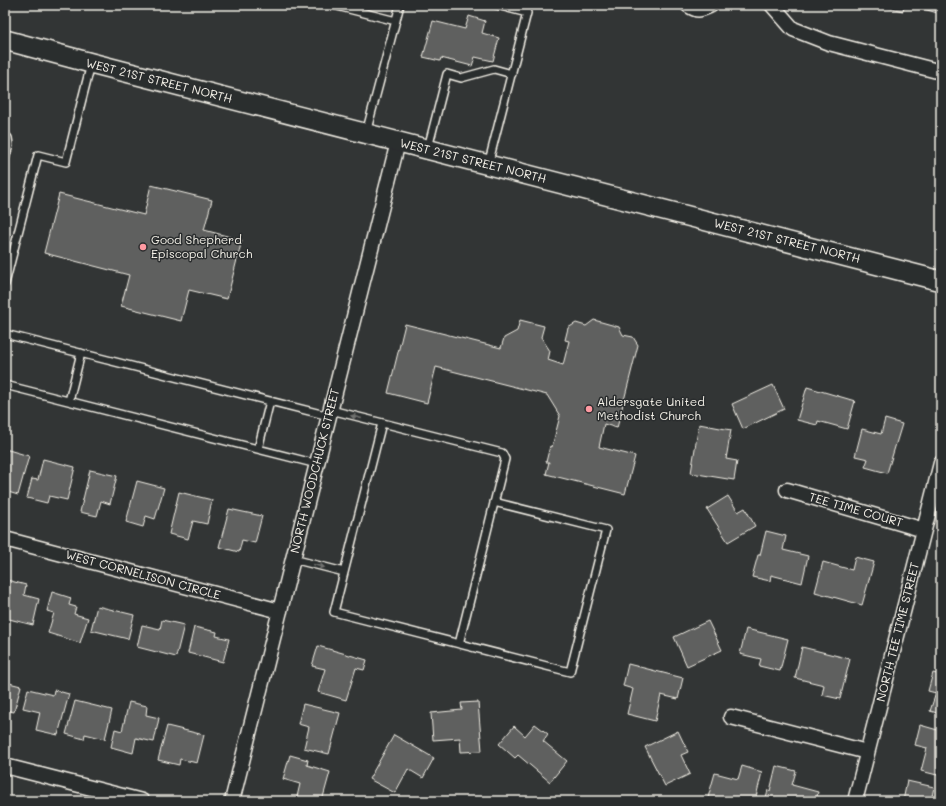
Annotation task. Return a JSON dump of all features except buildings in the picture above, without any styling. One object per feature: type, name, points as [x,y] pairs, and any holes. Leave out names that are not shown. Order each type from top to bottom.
[{"type":"main road","name":"WEST 21ST STREET NORTH","points":[[5,40],[941,281]]},
{"type":"street","points":[[688,5],[695,10],[700,10],[711,5]]},
{"type":"street","points":[[772,5],[793,29],[829,43],[941,72]]},
{"type":"street","name":"NORTH WOODCHUCK STREET","points":[[232,801],[398,142]]},
{"type":"street","name":"NORTH TEE TIME STREET","points":[[855,801],[941,463]]},
{"type":"street","name":"TEE TIME COURT","points":[[787,490],[924,530]]},
{"type":"street","name":"WEST CORNELISON CIRCLE","points":[[5,539],[280,611]]},
{"type":"street","points":[[731,717],[867,752]]},
{"type":"street","points":[[5,766],[142,801]]},
{"type":"lane","points":[[333,5],[396,21]]},
{"type":"lane","points":[[366,134],[400,5]]},
{"type":"lane","points":[[488,165],[528,13],[497,5]]},
{"type":"lane","points":[[5,284],[38,155],[66,162],[91,63]]},
{"type":"lane","points":[[427,149],[447,74],[461,78],[494,69],[512,74]]},
{"type":"lane","points":[[5,135],[8,138],[9,145],[5,159]]},
{"type":"lane","points":[[5,334],[270,401],[382,423],[502,453],[505,459],[459,644]]},
{"type":"lane","points":[[69,401],[81,353]]},
{"type":"lane","points":[[5,385],[317,464]]},
{"type":"lane","points":[[258,449],[270,401]]},
{"type":"lane","points":[[382,423],[334,612],[570,672],[606,530],[494,502]]},
{"type":"lane","points":[[293,559],[344,572]]},
{"type":"place","name":"Good Shepherd Episcopal Church","points":[[143,247]]},
{"type":"place","name":"Aldersgate United Methodist Church","points":[[589,409]]}]
